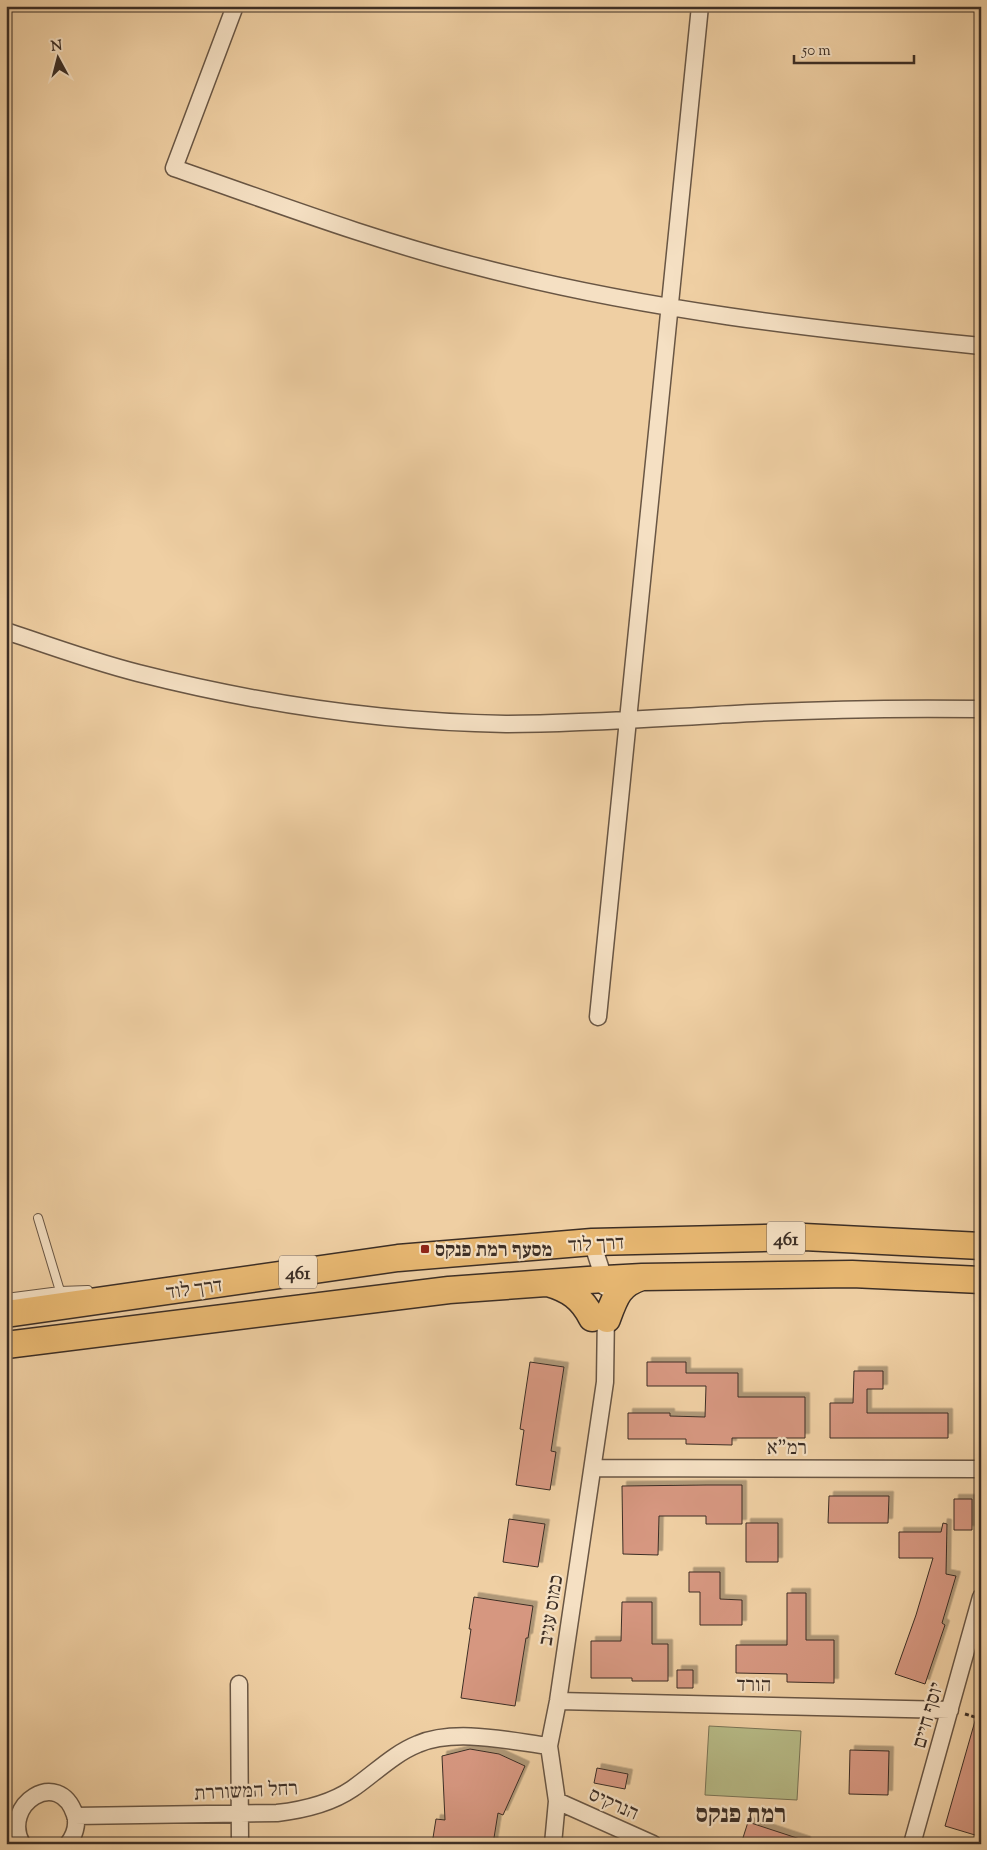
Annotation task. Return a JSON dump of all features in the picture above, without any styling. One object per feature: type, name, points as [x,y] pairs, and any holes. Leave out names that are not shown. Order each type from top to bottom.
[{"type":"main road","name":"דרך לוד","points":[[6,1314],[398,1258],[592,1242],[804,1237],[981,1246]]},
{"type":"main road","name":"דרך לוד","points":[[6,1345],[440,1292],[548,1282],[642,1277],[852,1274],[981,1280]]},
{"type":"main road","points":[[548,1282],[574,1293],[600,1318],[612,1305],[621,1288],[628,1282],[642,1277]]},
{"type":"street","points":[[235,6],[174,168],[426,253],[480,268],[591,293],[726,317],[833,331],[981,346]]},
{"type":"street","points":[[598,1017],[700,6]]},
{"type":"street","points":[[6,631],[138,673],[285,704],[397,717],[506,724],[627,721],[754,713],[930,708],[981,709]]},
{"type":"street","name":"כמוס עגיב","points":[[553,1844],[557,1801],[549,1746],[558,1701],[605,1382],[592,1242]]},
{"type":"street","name":"רמ\"א","points":[[593,1468],[981,1469]]},
{"type":"street","name":"יוסף חיים","points":[[912,1844],[981,1598]]},
{"type":"street","points":[[239,1684],[240,1844]]},
{"type":"street","name":"הורד","points":[[558,1701],[950,1710]]},
{"type":"street","name":"רחל המשוררת","points":[[75,1816],[240,1814],[301,1810],[326,1802],[351,1790],[397,1755],[418,1744],[438,1738],[459,1736],[549,1746]]},
{"type":"street","points":[[22,1844],[17,1838],[10,1817],[29,1795],[53,1792],[64,1798],[72,1808],[75,1816],[75,1831],[68,1844]]},
{"type":"street","name":"הנרקיס","points":[[557,1801],[653,1844]]},
{"type":"lane","points":[[38,1218],[60,1291]]},
{"type":"lane","points":[[122,1288],[165,1292]]},
{"type":"lane","points":[[6,1298],[60,1291],[96,1290]]},
{"type":"green space","points":[[709,1726],[801,1731],[797,1800],[705,1795]]},
{"type":"building","points":[[530,1362],[564,1367],[551,1451],[556,1452],[550,1490],[516,1485],[524,1430],[520,1429]]},
{"type":"building","points":[[647,1362],[686,1362],[686,1373],[738,1373],[738,1397],[805,1397],[805,1438],[732,1438],[732,1445],[686,1444],[686,1439],[628,1439],[628,1413],[670,1413],[670,1416],[705,1417],[706,1386],[647,1386]]},
{"type":"building","points":[[854,1371],[883,1371],[883,1389],[867,1389],[867,1413],[948,1413],[948,1438],[830,1438],[830,1403],[853,1403]]},
{"type":"building","points":[[742,1485],[742,1524],[706,1524],[706,1516],[659,1516],[658,1555],[623,1554],[622,1486]]},
{"type":"building","points":[[829,1496],[889,1496],[888,1523],[828,1523]]},
{"type":"building","points":[[954,1499],[972,1499],[972,1530],[954,1530]]},
{"type":"building","points":[[509,1519],[545,1524],[538,1567],[503,1562]]},
{"type":"building","points":[[746,1523],[778,1523],[778,1562],[746,1562]]},
{"type":"building","points":[[943,1523],[947,1524],[946,1574],[956,1576],[942,1623],[945,1625],[925,1684],[895,1674],[916,1615],[933,1558],[899,1558],[899,1532],[941,1532]]},
{"type":"building","points":[[689,1572],[720,1572],[720,1599],[742,1600],[742,1625],[700,1625],[700,1592],[689,1592]]},
{"type":"building","points":[[787,1593],[806,1593],[806,1640],[834,1640],[834,1683],[787,1682],[787,1674],[736,1673],[736,1645],[787,1645]]},
{"type":"building","points":[[474,1597],[533,1606],[515,1706],[461,1698]]},
{"type":"building","points":[[622,1602],[652,1602],[652,1644],[668,1644],[668,1681],[632,1681],[632,1678],[591,1678],[591,1641],[621,1641]]},
{"type":"building","points":[[677,1670],[693,1670],[693,1688],[677,1688]]},
{"type":"building","points":[[977,1714],[981,1715],[981,1817],[975,1835],[945,1826]]},
{"type":"building","points":[[470,1749],[499,1754],[525,1766],[503,1815],[498,1813],[493,1844],[432,1844],[436,1819],[445,1820],[442,1756]]},
{"type":"building","points":[[850,1750],[889,1751],[888,1795],[849,1794]]},
{"type":"building","points":[[597,1768],[628,1774],[625,1789],[594,1783]]},
{"type":"building","points":[[748,1822],[806,1841],[806,1844],[741,1844]]},
{"type":"place","name":"מסעף רמת פנקס","points":[[425,1249]]},
{"type":"district","name":"רמת פנקס","points":[[741,1813]]}]
